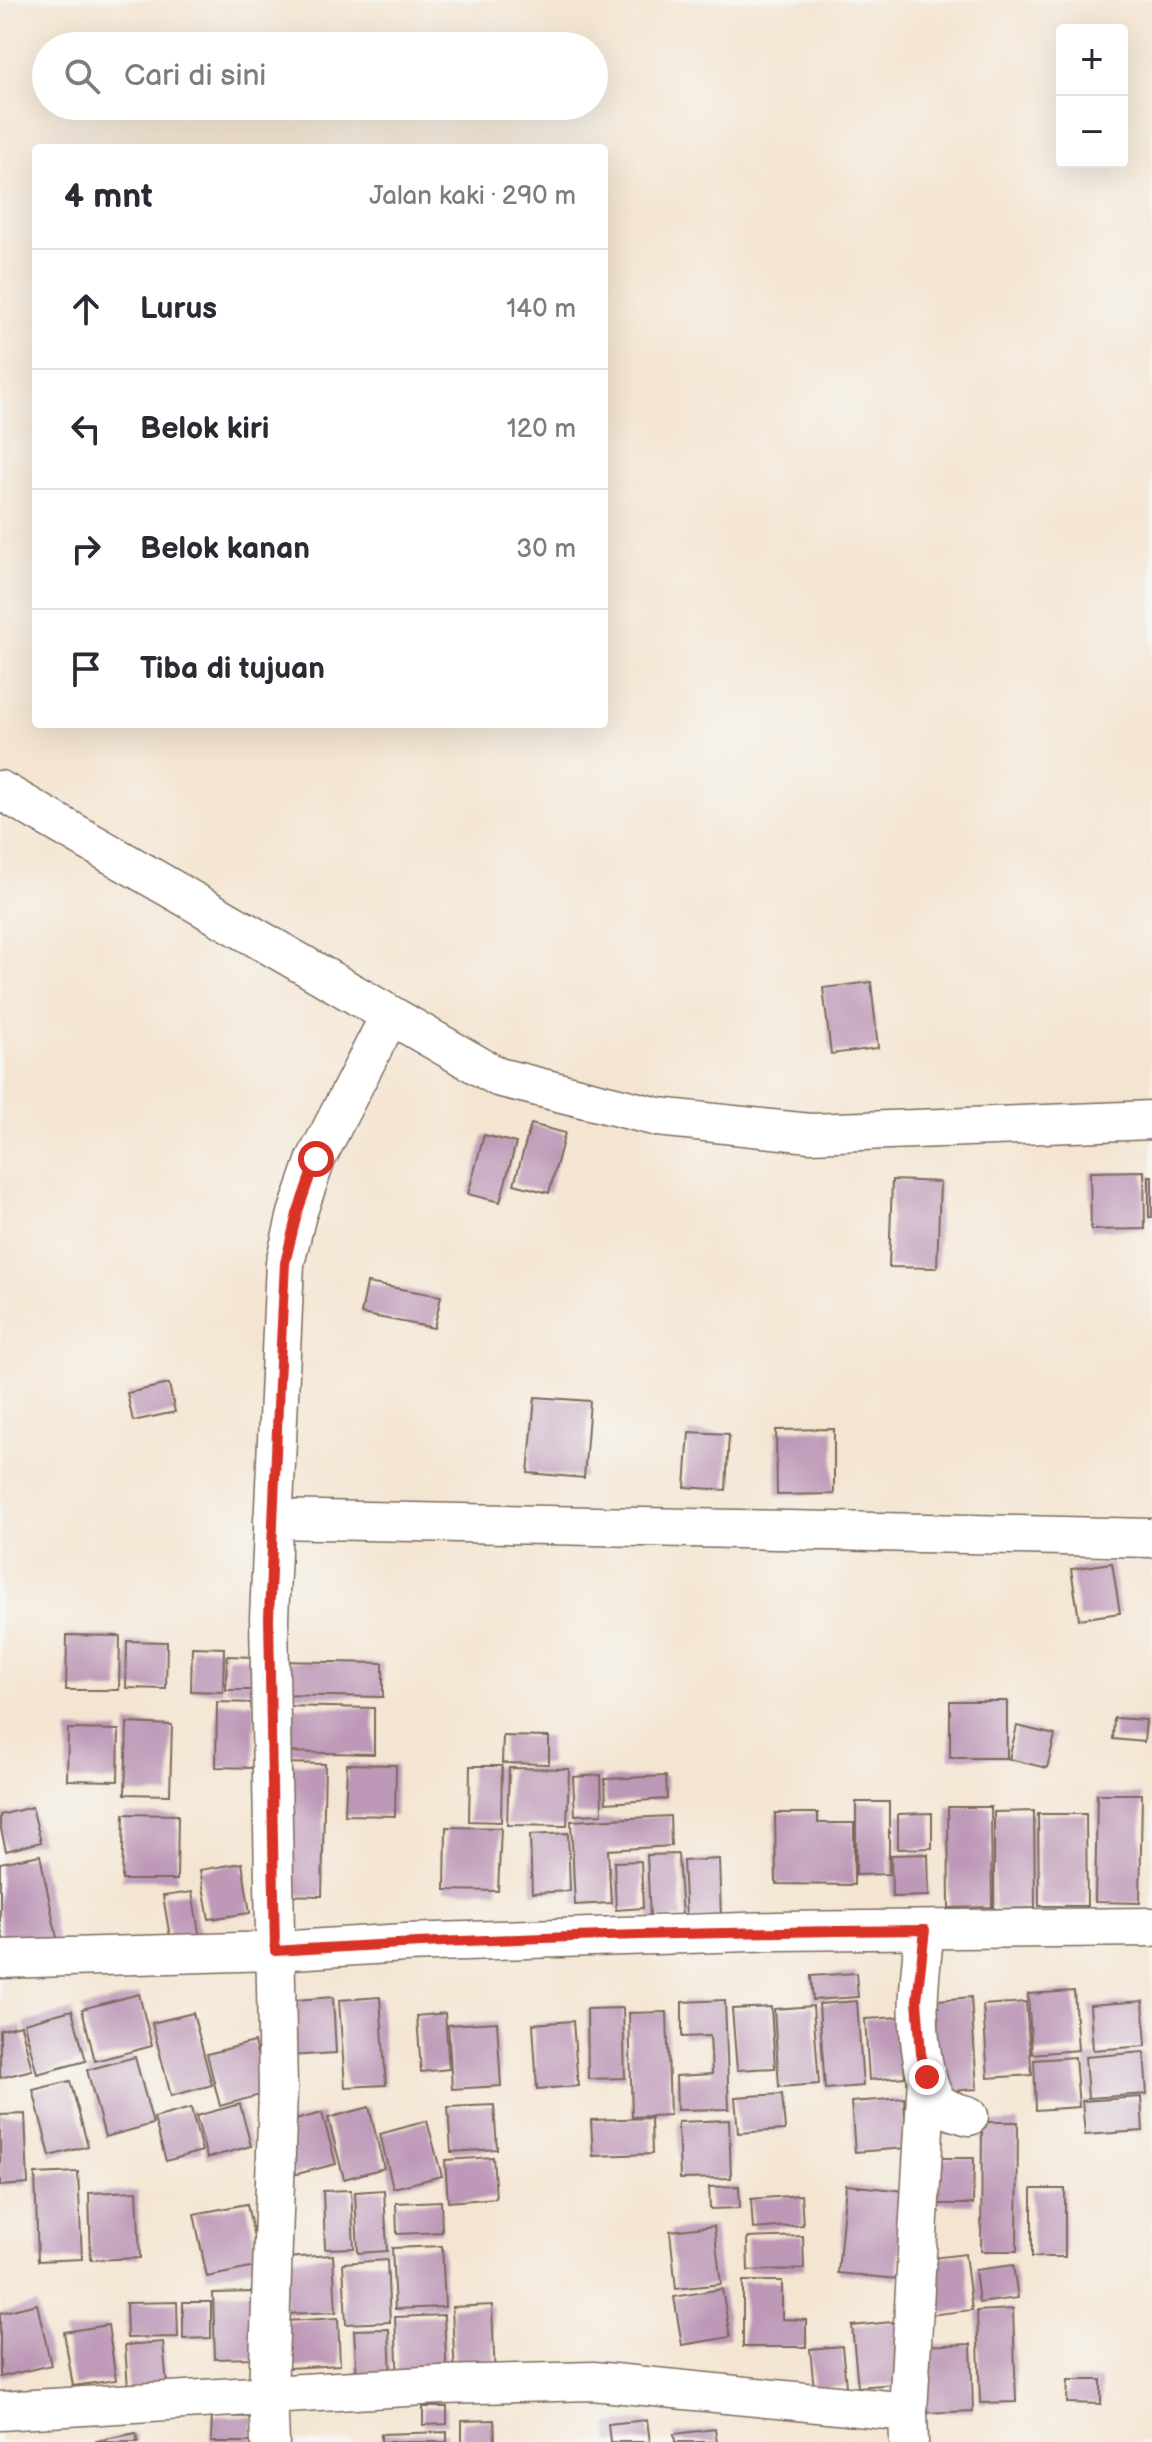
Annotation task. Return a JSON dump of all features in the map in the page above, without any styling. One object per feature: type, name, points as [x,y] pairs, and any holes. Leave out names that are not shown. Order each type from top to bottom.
[{"type":"street","points":[[0,790],[498,1077],[658,1117],[810,1133],[1152,1120]]},
{"type":"street","points":[[270,2442],[268,2395],[278,2090],[269,1618],[285,1263],[297,1214],[316,1159],[390,1015]]},
{"type":"street","points":[[273,1519],[1152,1538]]},
{"type":"street","points":[[0,1959],[777,1931],[1152,1927]]},
{"type":"street","points":[[925,1930],[917,2000],[921,2054],[934,2098],[943,2107],[969,2116]]},
{"type":"street","points":[[0,2411],[441,2385],[593,2381],[908,2427],[927,2077]]},
{"type":"building","points":[[871,982],[878,1048],[831,1054],[823,988]]},
{"type":"building","points":[[531,1124],[565,1133],[549,1193],[514,1184]]},
{"type":"building","points":[[484,1135],[516,1143],[500,1202],[468,1194]]},
{"type":"building","points":[[1144,1171],[1145,1229],[1091,1230],[1090,1172]]},
{"type":"building","points":[[1149,1176],[1152,1176],[1152,1217],[1149,1217]]},
{"type":"building","points":[[892,1180],[940,1182],[937,1268],[889,1267]]},
{"type":"building","points":[[367,1283],[441,1296],[434,1328],[361,1314]]},
{"type":"building","points":[[169,1384],[175,1412],[133,1421],[127,1393]]},
{"type":"building","points":[[535,1397],[590,1401],[584,1478],[528,1473]]},
{"type":"building","points":[[834,1429],[834,1494],[777,1495],[776,1430]]},
{"type":"building","points":[[689,1432],[729,1434],[726,1490],[685,1487]]},
{"type":"building","points":[[1112,1563],[1120,1613],[1079,1619],[1071,1569]]},
{"type":"building","points":[[67,1635],[120,1636],[119,1690],[66,1690]]},
{"type":"building","points":[[127,1641],[167,1642],[166,1689],[126,1688]]},
{"type":"building","points":[[192,1647],[224,1648],[223,1692],[191,1691]]},
{"type":"building","points":[[227,1656],[254,1657],[253,1690],[226,1690]]},
{"type":"building","points":[[276,1661],[383,1663],[383,1697],[275,1695]]},
{"type":"building","points":[[950,1701],[1007,1701],[1007,1758],[950,1758]]},
{"type":"building","points":[[217,1702],[255,1703],[254,1768],[216,1767]]},
{"type":"building","points":[[282,1706],[374,1708],[374,1754],[281,1752]]},
{"type":"building","points":[[1114,1718],[1146,1720],[1144,1742],[1113,1739]]},
{"type":"building","points":[[127,1723],[172,1725],[170,1795],[125,1794]]},
{"type":"building","points":[[1017,1726],[1055,1735],[1047,1768],[1009,1759]]},
{"type":"building","points":[[68,1729],[119,1730],[118,1781],[67,1780]]},
{"type":"building","points":[[503,1736],[549,1737],[549,1764],[502,1763]]},
{"type":"building","points":[[280,1763],[325,1764],[322,1896],[277,1895]]},
{"type":"building","points":[[347,1764],[396,1765],[395,1816],[345,1815]]},
{"type":"building","points":[[470,1766],[502,1766],[501,1822],[469,1821]]},
{"type":"building","points":[[509,1768],[569,1769],[567,1826],[507,1825]]},
{"type":"building","points":[[601,1775],[602,1814],[575,1815],[573,1777]]},
{"type":"building","points":[[666,1776],[667,1799],[606,1803],[605,1779]]},
{"type":"building","points":[[1097,1794],[1142,1794],[1140,1903],[1095,1902]]},
{"type":"building","points":[[856,1802],[889,1802],[889,1874],[856,1875]]},
{"type":"building","points":[[32,1807],[41,1842],[6,1851],[0,1815]]},
{"type":"building","points":[[948,1807],[991,1807],[992,1907],[949,1908]]},
{"type":"building","points":[[1034,1811],[1035,1908],[994,1909],[994,1812]]},
{"type":"building","points":[[775,1813],[818,1813],[818,1823],[854,1823],[854,1885],[776,1884]]},
{"type":"building","points":[[932,1813],[932,1848],[898,1849],[898,1814]]},
{"type":"building","points":[[124,1814],[178,1815],[177,1880],[122,1880]]},
{"type":"building","points":[[1038,1814],[1086,1814],[1087,1906],[1039,1906]]},
{"type":"building","points":[[670,1816],[671,1846],[608,1850],[611,1903],[575,1905],[571,1821]]},
{"type":"building","points":[[446,1827],[501,1828],[498,1891],[445,1890]]},
{"type":"building","points":[[568,1833],[570,1891],[532,1893],[530,1835]]},
{"type":"building","points":[[678,1854],[682,1918],[650,1920],[647,1855]]},
{"type":"building","points":[[928,1854],[929,1896],[892,1897],[891,1855]]},
{"type":"building","points":[[40,1855],[58,1943],[6,1953],[0,1924],[0,1863]]},
{"type":"building","points":[[719,1859],[721,1918],[686,1919],[683,1861]]},
{"type":"building","points":[[641,1861],[643,1908],[616,1910],[614,1862]]},
{"type":"building","points":[[242,1863],[250,1913],[209,1919],[200,1870]]},
{"type":"building","points":[[192,1892],[201,1944],[172,1949],[163,1896]]},
{"type":"building","points":[[856,1973],[858,1997],[813,2000],[811,1976]]},
{"type":"building","points":[[1074,1991],[1078,2050],[1032,2054],[1028,1994]]},
{"type":"building","points":[[139,1994],[152,2046],[95,2061],[82,2009]]},
{"type":"building","points":[[333,1997],[336,2053],[288,2056],[284,2001]]},
{"type":"building","points":[[380,1997],[386,2085],[345,2087],[339,2000]]},
{"type":"building","points":[[971,1997],[977,2089],[935,2092],[928,2001]]},
{"type":"building","points":[[725,2000],[729,2109],[677,2110],[676,2076],[712,2074],[710,2036],[682,2037],[682,2002]]},
{"type":"building","points":[[857,2001],[863,2086],[825,2089],[819,2004]]},
{"type":"building","points":[[1143,2001],[1146,2046],[1093,2050],[1090,2005]]},
{"type":"building","points":[[1026,2002],[1032,2075],[988,2078],[983,2005]]},
{"type":"building","points":[[813,2006],[819,2084],[779,2087],[774,2009]]},
{"type":"building","points":[[771,2007],[775,2068],[737,2070],[732,2009]]},
{"type":"building","points":[[623,2008],[625,2078],[588,2079],[587,2009]]},
{"type":"building","points":[[72,2010],[86,2061],[37,2074],[24,2023]]},
{"type":"building","points":[[667,2012],[670,2115],[632,2117],[629,2013]]},
{"type":"building","points":[[193,2013],[212,2085],[171,2096],[152,2023]]},
{"type":"building","points":[[445,2013],[449,2069],[421,2072],[417,2016]]},
{"type":"building","points":[[901,2017],[905,2077],[869,2080],[865,2019]]},
{"type":"building","points":[[573,2021],[578,2086],[537,2089],[533,2024]]},
{"type":"building","points":[[497,2022],[501,2086],[452,2089],[448,2025]]},
{"type":"building","points":[[21,2025],[32,2070],[0,2078],[0,2030]]},
{"type":"building","points":[[254,2042],[267,2093],[220,2106],[207,2054]]},
{"type":"building","points":[[1144,2052],[1147,2094],[1088,2098],[1085,2057]]},
{"type":"building","points":[[135,2057],[153,2124],[105,2137],[87,2070]]},
{"type":"building","points":[[1075,2057],[1079,2107],[1036,2110],[1034,2060]]},
{"type":"building","points":[[70,2081],[88,2146],[50,2156],[33,2090]]},
{"type":"building","points":[[782,2094],[785,2130],[738,2133],[735,2097]]},
{"type":"building","points":[[1141,2097],[1143,2131],[1085,2135],[1082,2101]]},
{"type":"building","points":[[904,2098],[907,2148],[855,2152],[851,2102]]},
{"type":"building","points":[[240,2104],[251,2146],[207,2158],[196,2116]]},
{"type":"building","points":[[494,2105],[497,2149],[451,2152],[448,2107]]},
{"type":"building","points":[[369,2107],[384,2168],[344,2179],[328,2118]]},
{"type":"building","points":[[191,2108],[202,2151],[166,2161],[154,2118]]},
{"type":"building","points":[[322,2113],[336,2164],[293,2175],[280,2124]]},
{"type":"building","points":[[25,2114],[28,2184],[0,2186],[0,2115]]},
{"type":"building","points":[[651,2118],[652,2154],[593,2156],[591,2120]]},
{"type":"building","points":[[729,2120],[731,2178],[680,2179],[678,2122]]},
{"type":"building","points":[[427,2121],[442,2176],[393,2188],[380,2134]]},
{"type":"building","points":[[982,2122],[1018,2122],[1017,2251],[981,2251]]},
{"type":"building","points":[[493,2157],[496,2198],[448,2202],[445,2160]]},
{"type":"building","points":[[925,2158],[974,2158],[973,2204],[925,2204]]},
{"type":"building","points":[[78,2172],[82,2259],[38,2261],[35,2174]]},
{"type":"building","points":[[846,2185],[905,2191],[897,2279],[838,2273]]},
{"type":"building","points":[[739,2186],[740,2208],[710,2209],[709,2187]]},
{"type":"building","points":[[1032,2189],[1065,2189],[1065,2257],[1032,2257]]},
{"type":"building","points":[[351,2190],[354,2248],[325,2249],[323,2191]]},
{"type":"building","points":[[384,2190],[387,2251],[358,2253],[355,2192]]},
{"type":"building","points":[[137,2191],[140,2258],[91,2260],[89,2193]]},
{"type":"building","points":[[801,2195],[803,2225],[753,2229],[751,2199]]},
{"type":"building","points":[[441,2201],[442,2232],[397,2234],[396,2203]]},
{"type":"building","points":[[247,2204],[260,2266],[207,2277],[194,2214]]},
{"type":"building","points":[[714,2226],[721,2284],[676,2289],[670,2231]]},
{"type":"building","points":[[803,2236],[804,2269],[748,2271],[747,2238]]},
{"type":"building","points":[[442,2246],[445,2307],[395,2309],[392,2248]]},
{"type":"building","points":[[965,2254],[972,2310],[930,2315],[923,2259]]},
{"type":"building","points":[[333,2255],[336,2312],[285,2314],[283,2258]]},
{"type":"building","points":[[387,2260],[390,2322],[346,2324],[343,2263]]},
{"type":"building","points":[[1013,2265],[1018,2298],[979,2303],[975,2270]]},
{"type":"building","points":[[743,2281],[782,2281],[782,2319],[806,2320],[806,2347],[743,2347]]},
{"type":"building","points":[[722,2289],[730,2337],[682,2345],[674,2297]]},
{"type":"building","points":[[252,2292],[254,2358],[215,2359],[213,2293]]},
{"type":"building","points":[[177,2302],[178,2337],[127,2338],[126,2303]]},
{"type":"building","points":[[183,2302],[211,2302],[211,2338],[183,2339]]},
{"type":"building","points":[[37,2304],[51,2365],[0,2377],[0,2313]]},
{"type":"building","points":[[492,2305],[495,2379],[455,2381],[452,2307]]},
{"type":"building","points":[[1013,2309],[1016,2402],[980,2403],[977,2311]]},
{"type":"building","points":[[444,2315],[447,2380],[398,2383],[395,2317]]},
{"type":"building","points":[[338,2318],[340,2365],[288,2368],[286,2321]]},
{"type":"building","points":[[902,2321],[907,2383],[858,2387],[852,2326]]},
{"type":"building","points":[[108,2325],[116,2380],[73,2386],[64,2332]]},
{"type":"building","points":[[389,2329],[391,2379],[357,2381],[354,2330]]},
{"type":"building","points":[[163,2342],[167,2385],[128,2389],[125,2345]]},
{"type":"building","points":[[971,2344],[973,2411],[922,2413],[920,2346]]},
{"type":"building","points":[[842,2346],[846,2386],[814,2389],[810,2349]]},
{"type":"building","points":[[1068,2380],[1101,2380],[1101,2404],[1067,2403]]},
{"type":"building","points":[[423,2407],[447,2407],[447,2424],[423,2425]]},
{"type":"building","points":[[212,2416],[253,2417],[252,2442],[211,2442]]},
{"type":"building","points":[[494,2420],[495,2442],[462,2442],[462,2421]]},
{"type":"building","points":[[647,2420],[650,2442],[610,2442],[608,2424]]},
{"type":"building","points":[[715,2429],[717,2442],[675,2442],[674,2434]]},
{"type":"building","points":[[447,2432],[447,2442],[381,2442],[381,2434]]},
{"type":"building","points":[[136,2433],[138,2442],[96,2442],[96,2441]]},
{"type":"route","points":[[316,1159],[297,1214],[285,1263],[269,1618],[275,1951],[405,1943],[777,1931],[925,1930],[917,2000],[921,2054],[927,2077]]}]
